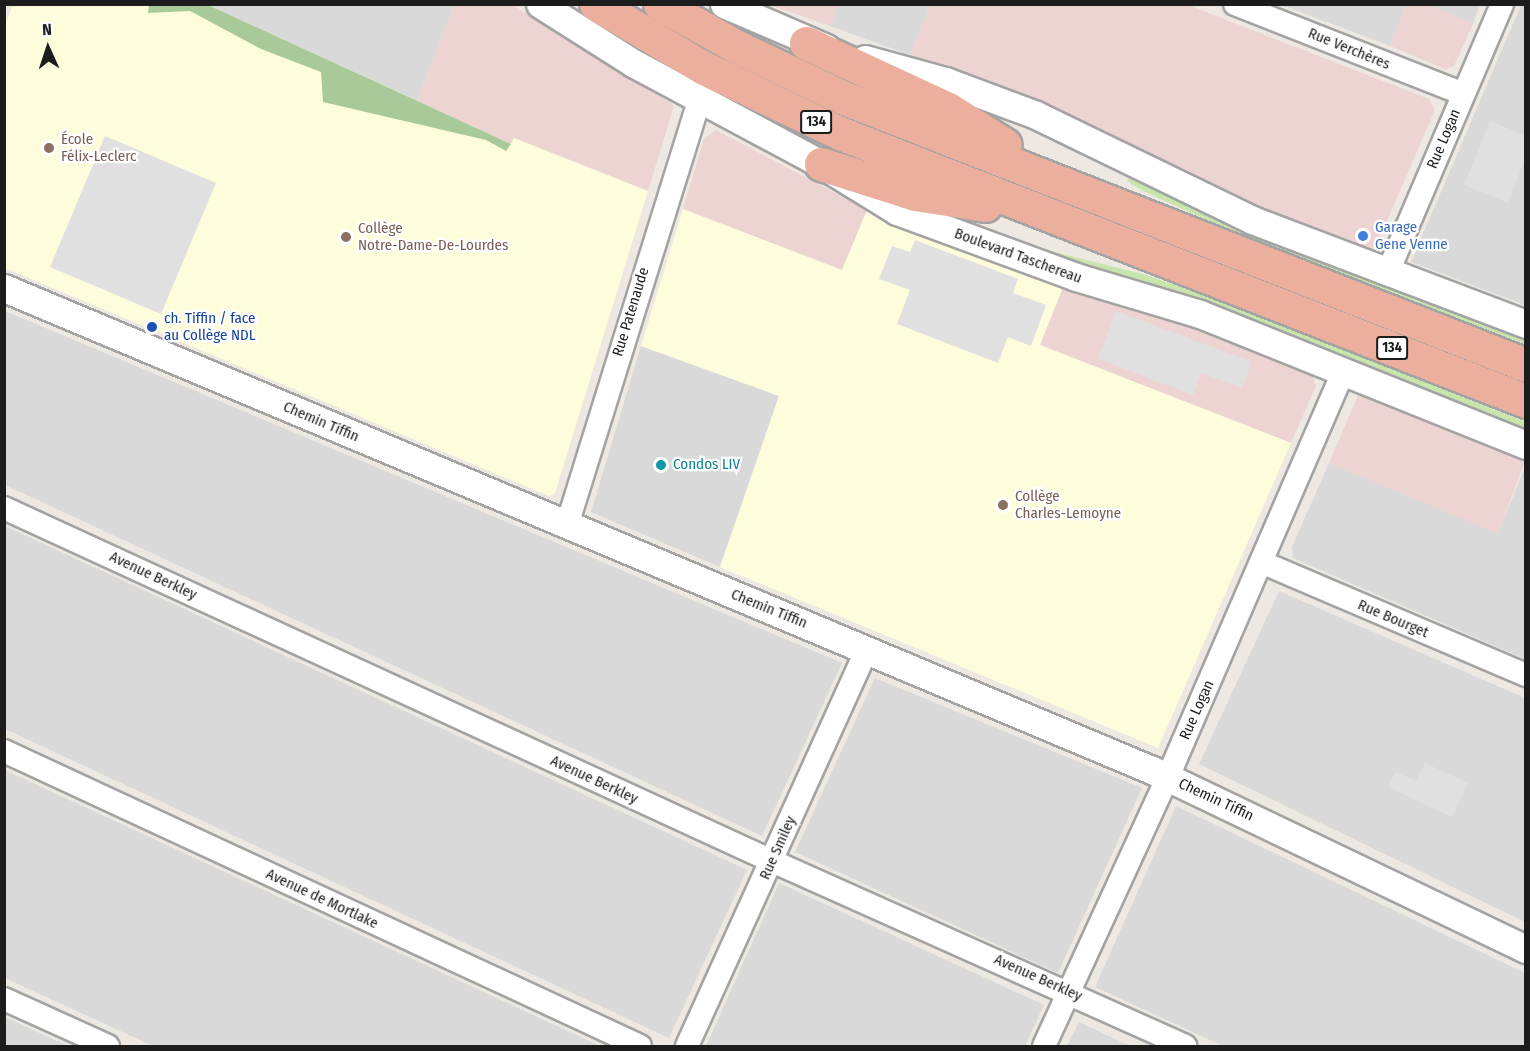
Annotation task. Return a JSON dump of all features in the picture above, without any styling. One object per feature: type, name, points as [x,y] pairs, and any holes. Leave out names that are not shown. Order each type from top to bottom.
[{"type":"highway","name":"134","points":[[596,4],[671,50],[772,102],[1047,214],[1526,401]]},
{"type":"highway","name":"134","points":[[660,4],[742,49],[844,98],[1526,365]]},
{"type":"highway","points":[[806,43],[948,109],[1073,188]]},
{"type":"highway","points":[[821,164],[915,194],[1047,214]]},
{"type":"street","name":"Boulevard Taschereau","points":[[540,4],[699,100],[821,164],[911,218],[1076,277],[1200,314],[1526,445]]},
{"type":"street","points":[[724,4],[806,43],[945,81],[1036,115],[1228,210],[1387,274],[1526,324]]},
{"type":"street","name":"Rue Verchères","points":[[1235,4],[1463,94]]},
{"type":"street","name":"Rue Logan","points":[[1387,274],[1502,4]]},
{"type":"street","name":"Rue Patenaude","points":[[567,525],[699,100]]},
{"type":"street","name":"Chemin Tiffin","points":[[4,288],[1167,777],[1526,949]]},
{"type":"street","name":"Rue Logan","points":[[1044,1047],[1167,777],[1344,370]]},
{"type":"street","name":"Avenue Berkley","points":[[4,508],[772,861],[1069,991],[1186,1047]]},
{"type":"street","name":"Rue Bourget","points":[[1261,562],[1526,675]]},
{"type":"street","name":"Rue Smiley","points":[[687,1047],[867,650]]},
{"type":"street","name":"Avenue de Mortlake","points":[[4,751],[640,1047]]},
{"type":"street","points":[[4,999],[108,1047]]},
{"type":"shaded area","points":[[511,4],[674,105],[648,191],[514,138],[511,144],[417,101],[454,5]]},
{"type":"shaded area","name":"Collège Notre-Dame-De-Lourdes","points":[[13,5],[208,5],[511,144],[514,138],[648,191],[555,493],[549,496],[5,268],[4,28]]},
{"type":"shaded area","points":[[208,5],[454,5],[417,101]]},
{"type":"shaded area","points":[[770,5],[838,5],[830,26]]},
{"type":"shaded area","points":[[838,5],[930,5],[910,55],[830,26]]},
{"type":"shaded area","points":[[930,5],[1188,5],[1429,99],[1435,110],[1376,246],[1366,251],[1240,202],[910,55]]},
{"type":"shaded area","points":[[1282,5],[1406,5],[1390,46]]},
{"type":"shaded area","points":[[1406,5],[1430,5],[1473,24],[1454,66],[1445,69],[1390,46]]},
{"type":"shaded area","points":[[1428,5],[1480,5],[1473,24]]},
{"type":"shaded area","points":[[1521,5],[1525,5],[1525,305],[1411,262]]},
{"type":"shaded area","points":[[1490,121],[1525,135],[1525,159],[1508,203],[1464,185]]},
{"type":"shaded area","points":[[716,130],[867,210],[842,270],[683,209],[704,139]]},
{"type":"shaded area","points":[[105,136],[216,183],[161,314],[50,267]]},
{"type":"shaded area","name":"Collège Charles-Lemoyne","points":[[683,209],[842,270],[867,210],[1063,287],[1040,345],[1291,443],[1158,748],[720,567],[779,396],[641,346]]},
{"type":"shaded area","points":[[915,240],[1018,279],[1013,293],[1046,305],[1031,346],[1008,337],[998,363],[897,324],[910,290],[879,279],[892,246],[910,252]]},
{"type":"shaded area","points":[[1063,287],[1191,325],[1312,373],[1316,386],[1291,443],[1040,345]]},
{"type":"shaded area","points":[[5,311],[842,663],[762,836],[5,485]]},
{"type":"shaded area","points":[[1116,311],[1252,362],[1242,388],[1201,373],[1193,395],[1098,359]]},
{"type":"shaded area","points":[[641,346],[779,396],[720,567],[591,512]]},
{"type":"shaded area","points":[[1359,393],[1525,460],[1498,534],[1329,463]]},
{"type":"shaded area","points":[[1329,463],[1498,533],[1525,467],[1525,659],[1293,558],[1292,547]]},
{"type":"shaded area","points":[[5,526],[747,870],[669,1038],[5,729]]},
{"type":"shaded area","points":[[1279,591],[1525,698],[1525,922],[1199,764]]},
{"type":"shaded area","points":[[875,678],[1142,788],[1058,973],[795,852]]},
{"type":"shaded area","points":[[1425,763],[1468,783],[1452,817],[1388,787],[1395,772],[1416,781]]},
{"type":"shaded area","points":[[5,770],[600,1046],[153,1046],[5,978]]},
{"type":"shaded area","points":[[1176,806],[1525,973],[1525,1046],[1223,1046],[1095,987]]},
{"type":"shaded area","points":[[779,883],[1044,1005],[1025,1046],[706,1046]]},
{"type":"shaded area","points":[[5,1017],[68,1046],[5,1046]]},
{"type":"shaded area","points":[[1079,1022],[1130,1046],[1067,1046]]},
{"type":"green space","points":[[149,5],[208,5],[511,144],[506,151],[486,140],[323,102],[321,72],[261,49],[190,11],[148,13]]},
{"type":"green space","points":[[1129,178],[1259,235],[1525,336],[1525,344],[1238,234],[1143,191],[1127,181]]},
{"type":"green space","points":[[1018,243],[1143,274],[1218,300],[1525,422],[1525,432]]},
{"type":"place","name":"École Félix-Leclerc","points":[[49,148]]},
{"type":"place","name":"Garage Gene Venne","points":[[1363,236]]},
{"type":"place","name":"Collège Notre-Dame-De-Lourdes","points":[[346,237]]},
{"type":"place","name":"ch. Tiffin / face au Collège NDL","points":[[152,327]]},
{"type":"place","name":"Condos LIV","points":[[661,465]]},
{"type":"place","name":"Collège Charles-Lemoyne","points":[[1003,505]]}]
